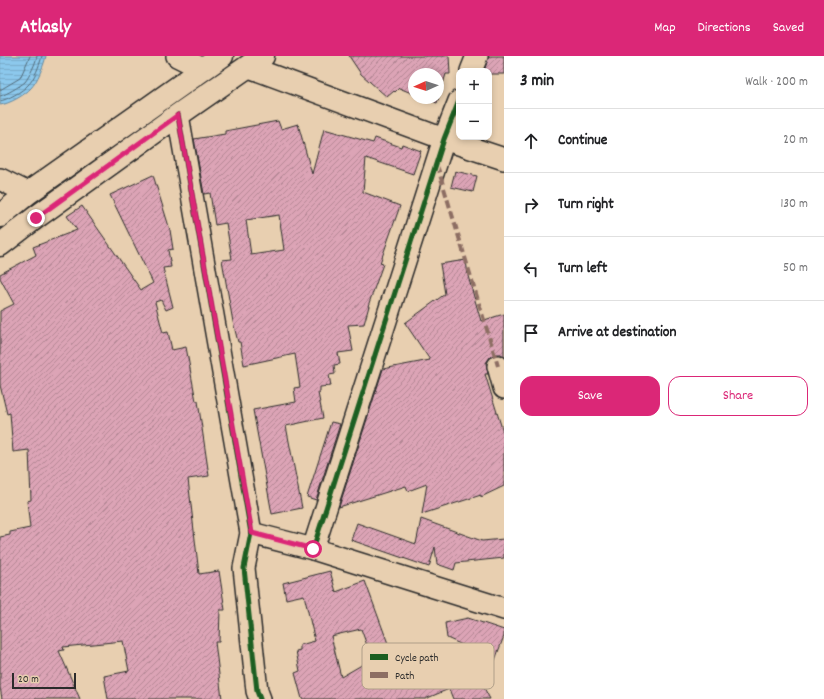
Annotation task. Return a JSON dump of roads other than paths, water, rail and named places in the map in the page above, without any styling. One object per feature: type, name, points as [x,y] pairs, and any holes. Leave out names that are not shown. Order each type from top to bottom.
[{"type":"main road","points":[[0,216],[28,193],[222,56]]},
{"type":"main road","points":[[0,245],[178,115],[256,61]]},
{"type":"street","points":[[177,56],[203,69]]},
{"type":"street","points":[[472,68],[477,56]]},
{"type":"street","points":[[256,61],[444,139],[504,159]]},
{"type":"street","points":[[313,549],[444,139],[458,104]]},
{"type":"street","points":[[178,115],[252,533],[244,568],[257,691],[260,699]]},
{"type":"street","points":[[0,179],[28,193]]},
{"type":"street","points":[[498,366],[504,388]]},
{"type":"street","points":[[252,533],[313,549],[504,609]]},
{"type":"water","points":[[0,56],[46,56],[36,82],[31,88],[17,99],[0,105]]}]
